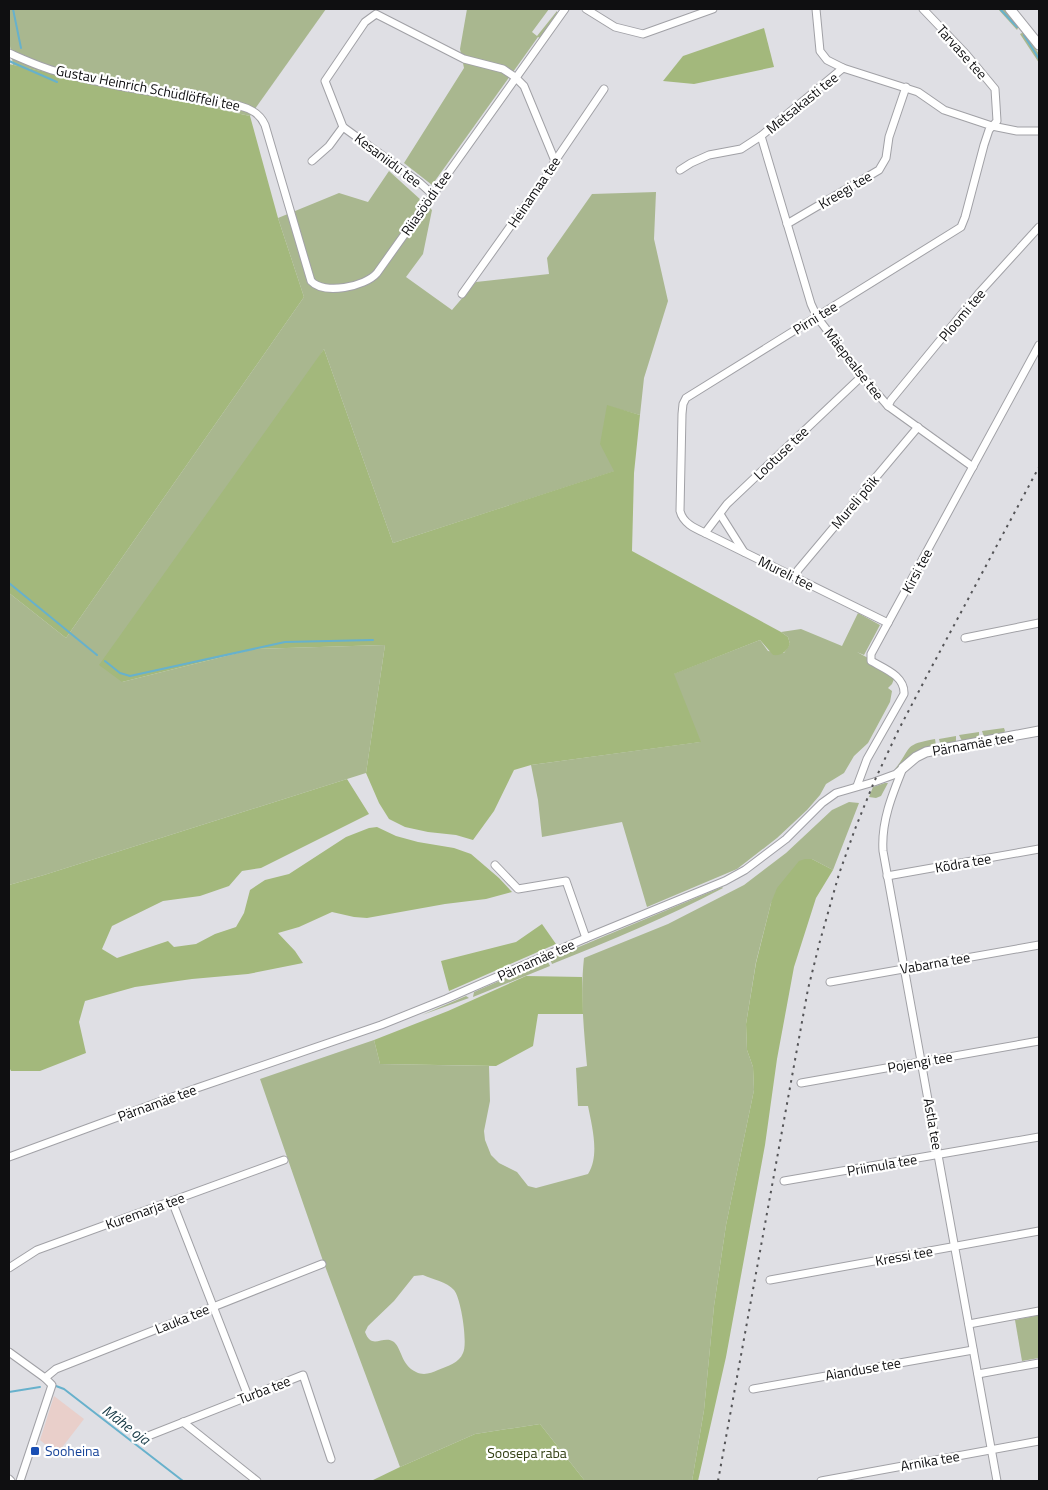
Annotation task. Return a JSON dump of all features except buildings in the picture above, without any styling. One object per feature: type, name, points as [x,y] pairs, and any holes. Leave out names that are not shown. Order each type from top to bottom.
[{"type":"main road","points":[[1010,9],[1039,45]]},
{"type":"main road","name":"Pärnamäe tee","points":[[903,768],[916,757],[926,752],[1039,732]]},
{"type":"street","name":"Riiasöödi tee","points":[[314,284],[320,288],[359,285],[370,280],[377,273],[565,9]]},
{"type":"street","points":[[586,9],[615,27],[643,34],[713,9]]},
{"type":"street","points":[[816,9],[820,51],[827,60],[843,68]]},
{"type":"street","name":"Tarvase tee","points":[[923,9],[966,54],[994,89],[997,121],[992,126]]},
{"type":"street","name":"Kesaniidu tee","points":[[432,194],[420,183],[343,127],[325,81],[365,22],[376,14],[464,59],[503,69],[515,77]]},
{"type":"street","name":"Gustav Heinrich Schüdlöffeli tee","points":[[9,54],[48,69],[75,76],[253,110],[265,125],[308,274],[314,284]]},
{"type":"street","name":"Metsakasti tee","points":[[680,170],[709,155],[741,148],[761,136],[843,68],[918,92],[944,110],[992,126],[1017,131],[1039,131]]},
{"type":"street","points":[[515,77],[524,86],[555,161]]},
{"type":"street","name":"Kreegi tee","points":[[787,224],[878,170],[886,158],[889,137],[906,88]]},
{"type":"street","name":"Heinamaa tee","points":[[462,294],[547,175],[604,89]]},
{"type":"street","name":"Pirni tee","points":[[685,521],[681,517],[680,511],[682,414],[686,398],[961,226],[984,145],[992,126]]},
{"type":"street","name":"Kesaniidu tee","points":[[312,161],[329,146],[343,127]]},
{"type":"street","name":"Mäepealse tee","points":[[761,136],[816,317],[888,406],[973,467]]},
{"type":"street","name":"Ploomi tee","points":[[888,406],[890,400],[1039,226]]},
{"type":"street","name":"Kirsi tee","points":[[856,786],[867,758],[904,694],[904,687],[899,678],[871,661],[872,652],[1039,345]]},
{"type":"street","name":"Lootuse tee","points":[[705,533],[727,504],[862,376]]},
{"type":"street","name":"Mureli põik","points":[[795,577],[798,570],[918,427]]},
{"type":"street","points":[[720,514],[744,553]]},
{"type":"street","name":"Mureli tee","points":[[685,521],[744,553],[888,623]]},
{"type":"street","points":[[965,638],[1039,623]]},
{"type":"street","name":"Pärnamäe tee","points":[[9,1157],[40,1144],[197,1088],[381,1025],[725,881],[745,870],[786,839],[822,803],[836,793],[891,776],[903,768]]},
{"type":"street","name":"Astla tee","points":[[903,768],[888,810],[883,832],[883,851],[997,1481]]},
{"type":"street","name":"Kõdra tee","points":[[888,876],[1039,849]]},
{"type":"street","points":[[495,865],[518,889],[566,881],[586,938]]},
{"type":"street","name":"Vabarna tee","points":[[830,982],[1039,945]]},
{"type":"street","name":"Pojengi tee","points":[[801,1082],[1039,1041]]},
{"type":"street","name":"Priimula tee","points":[[784,1181],[1039,1137]]},
{"type":"street","name":"Kuremarja tee","points":[[9,1268],[37,1250],[284,1160]]},
{"type":"street","points":[[172,1201],[248,1396]]},
{"type":"street","name":"Kressi tee","points":[[770,1280],[1039,1232]]},
{"type":"street","name":"Lauka tee","points":[[45,1378],[56,1369],[322,1264]]},
{"type":"street","points":[[969,1324],[1039,1311]]},
{"type":"street","name":"Aianduse tee","points":[[753,1389],[973,1350]]},
{"type":"street","points":[[9,1352],[52,1385],[20,1481]]},
{"type":"street","points":[[978,1374],[1039,1363]]},
{"type":"street","name":"Turba tee","points":[[143,1438],[303,1375],[331,1459]]},
{"type":"street","points":[[183,1422],[257,1481]]},
{"type":"street","name":"Arnika tee","points":[[821,1481],[1039,1442]]},
{"type":"shaded area","points":[[54,1396],[84,1419],[57,1454],[40,1440]]},
{"type":"green space","points":[[9,9],[326,9],[250,116],[13,65],[9,40]]},
{"type":"green space","points":[[467,9],[549,9],[532,32],[537,36],[557,11],[557,13],[432,185],[404,163],[464,68],[460,49]]},
{"type":"green space","points":[[998,9],[1004,9],[1019,26],[1017,30]]},
{"type":"green space","points":[[764,28],[774,67],[694,84],[663,81],[683,56]]},
{"type":"green space","points":[[1025,33],[1039,54],[1039,63],[1020,34]]},
{"type":"green space","points":[[9,64],[250,116],[278,218],[304,297],[66,638],[9,593]]},
{"type":"green space","points":[[389,171],[432,210],[423,254],[406,277],[452,310],[476,282],[549,274],[547,258],[592,194],[656,192],[654,239],[668,301],[644,378],[640,415],[607,406],[615,471],[393,543],[324,349],[122,682],[254,649],[385,645],[366,773],[9,885],[9,593],[66,638],[304,297],[278,218],[339,193],[368,202]]},
{"type":"green space","points":[[324,349],[393,543],[614,471],[600,444],[607,405],[640,415],[634,473],[632,551],[781,632],[788,637],[790,644],[787,649],[782,654],[773,655],[760,640],[674,674],[701,742],[531,765],[514,770],[494,811],[473,840],[456,835],[405,827],[389,819],[379,803],[366,773],[385,645],[254,649],[122,682],[99,665]]},
{"type":"green space","points":[[858,613],[880,625],[864,655],[857,652],[868,658],[868,662],[894,679],[888,688],[892,691],[890,702],[868,743],[854,756],[844,773],[826,784],[820,795],[807,810],[777,838],[737,869],[647,907],[622,822],[542,837],[538,800],[531,765],[700,742],[673,674],[760,640],[768,651],[784,653],[790,644],[788,637],[781,632],[801,629],[842,646]]},
{"type":"green space","points":[[1004,728],[1005,731],[1002,735],[984,737],[982,731]]},
{"type":"green space","points":[[979,732],[979,738],[962,741],[959,735]]},
{"type":"green space","points":[[956,736],[956,742],[942,745],[940,743],[939,739]]},
{"type":"green space","points":[[935,739],[936,746],[916,752],[894,770],[909,748],[917,743]]},
{"type":"green space","points":[[347,779],[369,814],[261,868],[242,871],[229,886],[200,896],[163,901],[112,926],[102,949],[117,958],[168,941],[174,947],[196,944],[215,934],[236,927],[244,913],[250,890],[265,880],[289,874],[346,837],[369,828],[377,827],[396,836],[454,848],[471,854],[512,892],[486,899],[445,904],[367,918],[332,912],[299,927],[278,933],[295,951],[303,963],[248,974],[135,987],[85,1001],[79,1022],[86,1053],[40,1071],[11,1071],[9,1067],[9,885]]},
{"type":"green space","points":[[888,783],[881,796],[876,798],[869,797],[873,787]]},
{"type":"green space","points":[[849,802],[859,803],[833,870],[812,859],[771,903],[756,962],[746,1024],[747,1050],[753,1067],[754,1090],[726,1225],[714,1306],[704,1410],[692,1481],[585,1481],[540,1424],[475,1434],[400,1467],[322,1258],[260,1079],[374,1040],[380,1064],[489,1066],[490,1101],[484,1131],[485,1140],[491,1155],[499,1163],[517,1172],[528,1186],[536,1188],[588,1174],[594,1159],[594,1141],[588,1106],[578,1106],[576,1068],[587,1066],[582,999],[584,958],[668,924],[744,885],[786,853],[832,810]],"holes":[[[423,1275],[443,1283],[454,1290],[461,1311],[465,1340],[463,1353],[456,1362],[425,1374],[416,1372],[407,1365],[394,1342],[390,1340],[371,1340],[365,1332],[368,1326],[394,1301],[414,1276]]]},
{"type":"green space","points":[[812,859],[833,870],[816,898],[794,967],[777,1059],[765,1145],[726,1357],[698,1481],[692,1481],[704,1410],[714,1306],[726,1225],[754,1090],[753,1067],[747,1050],[746,1024],[756,963],[771,903],[777,888],[799,861]]},
{"type":"green space","points":[[722,887],[660,919],[552,964],[550,959]]},
{"type":"green space","points":[[542,924],[556,944],[449,991],[441,961],[516,942]]},
{"type":"green space","points":[[547,960],[550,966],[473,997],[474,992]]},
{"type":"green space","points":[[526,976],[582,977],[583,1014],[538,1014],[533,1046],[496,1066],[380,1064],[374,1040],[448,1011]]},
{"type":"green space","points":[[466,996],[469,998],[422,1015]]},
{"type":"green space","points":[[1039,1315],[1039,1358],[1022,1361],[1015,1320]]},
{"type":"green space","name":"Soosepa raba","points":[[540,1424],[585,1481],[371,1481],[475,1434]]},
{"type":"waterway","points":[[13,9],[21,48]]},
{"type":"waterway","points":[[1000,9],[1017,27]]},
{"type":"waterway","points":[[1024,35],[1039,59]]},
{"type":"waterway","points":[[9,61],[57,82]]},
{"type":"waterway","points":[[9,583],[97,655]]},
{"type":"waterway","points":[[105,661],[120,673],[130,676],[285,642],[373,640]]},
{"type":"waterway","name":"Mähe oja","points":[[56,1386],[64,1389],[183,1481]]},
{"type":"waterway","name":"Mähe oja","points":[[9,1392],[40,1387]]},
{"type":"railway","points":[[718,1481],[808,989],[839,874],[874,782],[898,731],[1039,467]]},
{"type":"place","name":"Sooheina","points":[[35,1451]]}]
